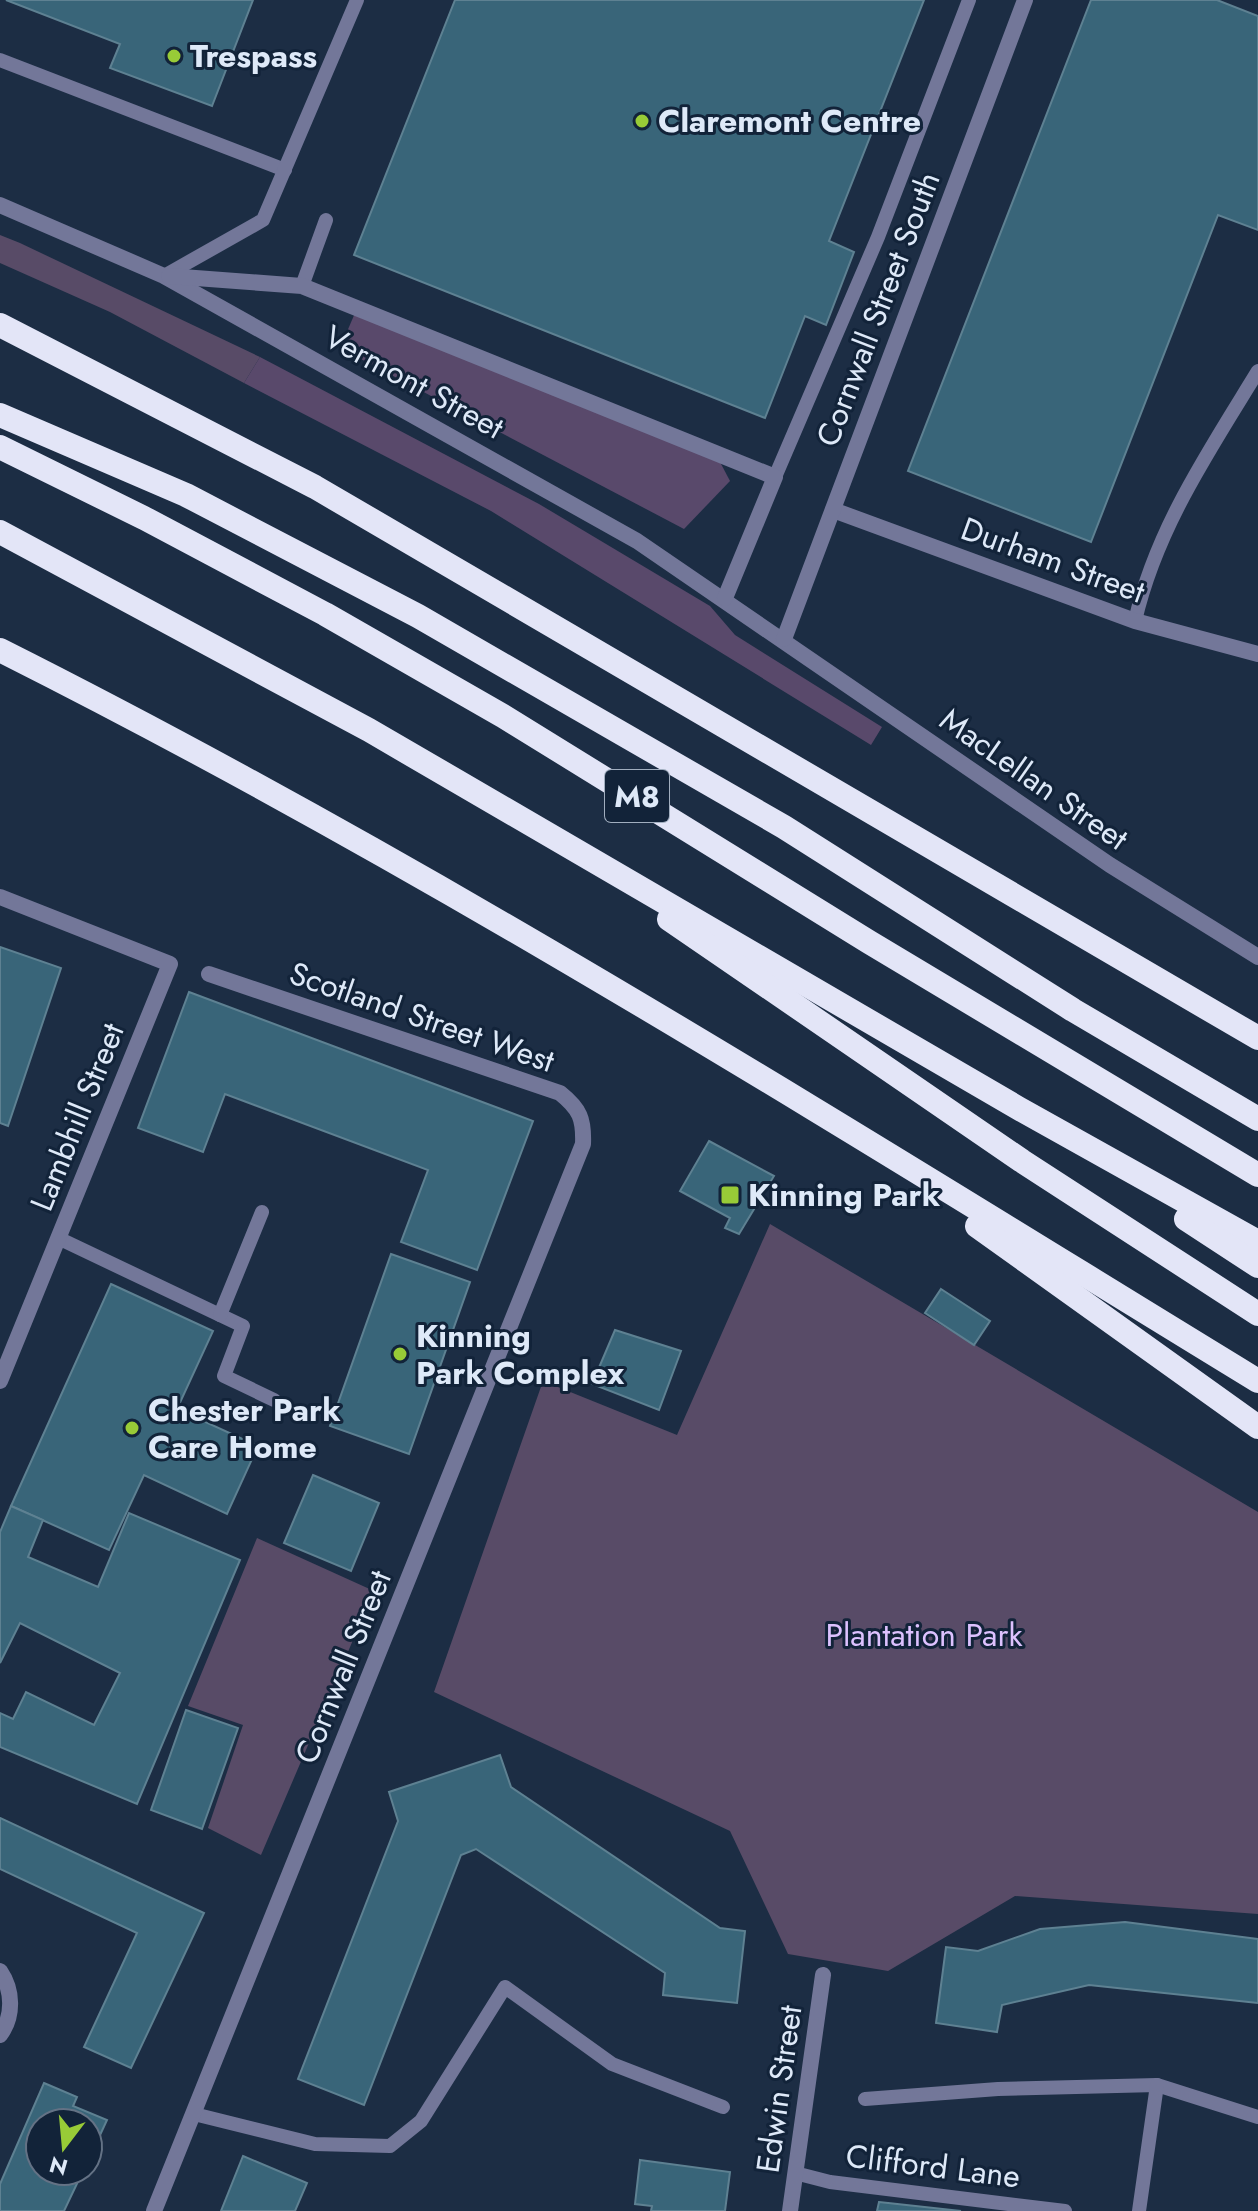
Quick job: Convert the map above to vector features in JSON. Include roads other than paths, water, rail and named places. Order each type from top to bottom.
[{"type":"highway","points":[[7,329],[315,487],[1258,1038]]},
{"type":"highway","points":[[0,415],[186,495],[418,616],[784,827],[1073,1010],[1258,1119]]},
{"type":"highway","name":"M8","points":[[0,447],[144,518],[325,614],[503,716],[869,942],[1258,1175]]},
{"type":"highway","name":"M8","points":[[0,532],[209,641],[515,814],[1018,1108],[1258,1242]]},
{"type":"highway","points":[[0,650],[299,807],[813,1109],[1258,1381]]},
{"type":"highway","name":"M8","points":[[515,814],[1022,1161],[1258,1314]]},
{"type":"highway","name":"M8","points":[[1018,1108],[1258,1266]]},
{"type":"highway","points":[[813,1109],[1258,1427]]},
{"type":"street","name":"Cornwall Street South","points":[[784,639],[1025,0]]},
{"type":"street","name":"Vermont Street","points":[[0,205],[164,276],[547,488],[725,598],[784,639]]},
{"type":"street","points":[[164,276],[302,286],[775,477],[725,598]]},
{"type":"street","name":"Durham Street","points":[[833,510],[1135,621],[1258,654]]},
{"type":"street","name":"MacLellan Street","points":[[784,639],[1122,873],[1258,957]]},
{"type":"street","name":"Lambhill Street","points":[[0,897],[170,964],[58,1238],[4,1357],[0,1381]]},
{"type":"street","name":"Scotland Street West","points":[[209,974],[560,1093],[578,1107],[584,1123],[583,1144]]},
{"type":"street","name":"Cornwall Street","points":[[154,2211],[583,1144]]},
{"type":"street","points":[[0,1971],[10,1992],[10,2011],[0,2035]]},
{"type":"street","name":"Edwin Street","points":[[790,2211],[823,1975]]},
{"type":"lane","points":[[164,276],[263,220],[357,0]]},
{"type":"lane","points":[[775,477],[878,237],[969,0]]},
{"type":"lane","points":[[0,60],[285,170]]},
{"type":"lane","points":[[302,286],[326,220]]},
{"type":"lane","points":[[1135,621],[1144,582],[1185,490],[1258,371]]},
{"type":"lane","points":[[220,1315],[262,1212]]},
{"type":"lane","points":[[58,1238],[243,1326],[224,1376],[274,1400]]},
{"type":"lane","points":[[194,2114],[315,2144],[390,2146],[421,2121],[505,1987],[612,2064],[723,2107]]},
{"type":"lane","points":[[865,2099],[998,2089],[1157,2085],[1258,2117]]},
{"type":"lane","points":[[1139,2211],[1157,2085]]},
{"type":"lane","name":"Clifford Lane","points":[[795,2173],[830,2182],[1065,2211]]},
{"type":"place","name":"Trespass","points":[[174,56]]},
{"type":"place","name":"Claremont Centre","points":[[642,121]]},
{"type":"place","name":"Kinning Park","points":[[730,1195]]},
{"type":"place","name":"Kinning Park Complex","points":[[400,1354]]},
{"type":"place","name":"Chester Park Care Home","points":[[132,1428]]},
{"type":"park label","name":"Plantation Park","points":[[924,1635]]}]
